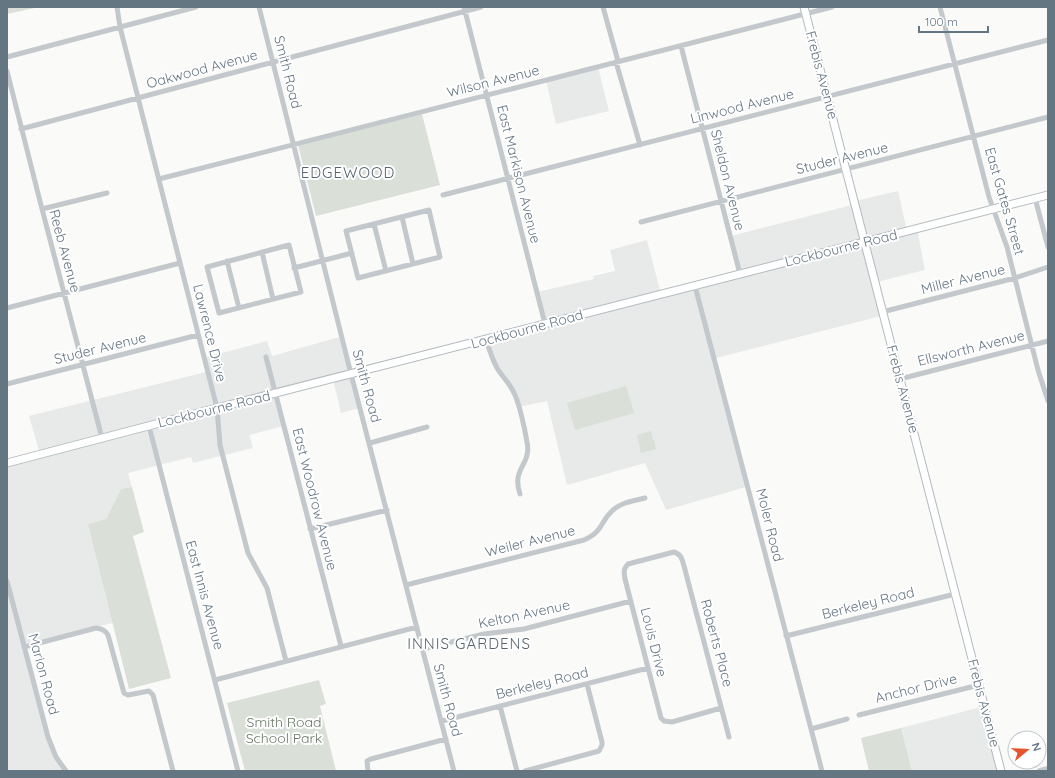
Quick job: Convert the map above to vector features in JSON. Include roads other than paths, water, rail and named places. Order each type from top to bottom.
[{"type":"main road","name":"Frebis Avenue","points":[[805,10],[1001,771]]},
{"type":"main road","name":"Lockbourne Road","points":[[7,463],[1048,195]]},
{"type":"street","name":"Lawrence Drive","points":[[117,7],[120,27],[160,179],[217,408],[220,445],[248,553],[267,588],[286,661]]},
{"type":"street","points":[[7,57],[120,27],[177,9],[196,7]]},
{"type":"street","name":"Smith Road","points":[[259,7],[324,260],[351,374],[370,442],[454,771]]},
{"type":"street","name":"Oakwood Avenue","points":[[21,129],[274,62],[464,9],[481,7]]},
{"type":"street","points":[[603,7],[640,145]]},
{"type":"street","name":"Wilson Avenue","points":[[160,179],[681,46],[805,10],[832,7]]},
{"type":"street","name":"East Gates Street","points":[[940,7],[993,209],[1003,234],[1048,401]]},
{"type":"street","name":"East Markison Avenue","points":[[464,9],[545,324]]},
{"type":"street","name":"Linwood Avenue","points":[[443,196],[1048,40]]},
{"type":"street","name":"Sheldon Avenue","points":[[681,46],[740,274]]},
{"type":"street","name":"Reeb Avenue","points":[[7,71],[102,438]]},
{"type":"street","name":"Studer Avenue","points":[[641,222],[1048,117]]},
{"type":"street","points":[[42,209],[107,193]]},
{"type":"street","points":[[1035,198],[1048,247]]},
{"type":"street","points":[[429,210],[440,257],[358,278],[346,231],[402,216],[429,210]]},
{"type":"street","points":[[402,216],[413,264]]},
{"type":"street","points":[[374,224],[386,271]]},
{"type":"street","points":[[289,245],[300,292],[219,313],[207,266],[262,252],[289,245]]},
{"type":"street","points":[[262,252],[273,299]]},
{"type":"street","points":[[294,268],[352,253]]},
{"type":"street","points":[[228,261],[239,308]]},
{"type":"street","points":[[7,308],[180,263]]},
{"type":"street","name":"Miller Avenue","points":[[882,312],[1015,278],[1048,267]]},
{"type":"street","name":"Moler Road","points":[[695,286],[732,422],[822,771]]},
{"type":"street","name":"Studer Avenue","points":[[7,384],[198,335]]},
{"type":"street","points":[[486,340],[497,368],[516,396],[528,442],[528,455],[517,479],[520,494]]},
{"type":"street","name":"Ellsworth Avenue","points":[[900,379],[1048,341]]},
{"type":"street","name":"East Woodrow Avenue","points":[[266,357],[341,646]]},
{"type":"street","name":"East Innis Avenue","points":[[149,426],[238,771]]},
{"type":"street","points":[[370,442],[427,427]]},
{"type":"street","name":"Weiler Avenue","points":[[406,585],[584,540],[597,533],[609,514],[619,505],[645,498]]},
{"type":"street","points":[[310,529],[387,510]]},
{"type":"street","name":"Roberts Place","points":[[625,567],[634,562],[669,553],[674,552],[680,555],[729,737]]},
{"type":"street","name":"Louis Drive","points":[[625,567],[624,572],[661,718],[664,721],[672,722],[721,708]]},
{"type":"street","name":"Marion Road","points":[[7,581],[48,737],[56,756],[66,771]]},
{"type":"street","name":"Berkeley Road","points":[[786,636],[955,594]]},
{"type":"street","name":"Kelton Avenue","points":[[423,650],[484,634],[524,629],[631,601]]},
{"type":"street","points":[[215,680],[417,627]]},
{"type":"street","points":[[24,647],[96,628],[106,631],[124,693],[128,695],[148,690],[153,695],[172,771]]},
{"type":"street","name":"Berkeley Road","points":[[442,721],[648,668]]},
{"type":"street","points":[[525,771],[597,752],[601,748],[602,742],[587,684]]},
{"type":"street","name":"Anchor Drive","points":[[859,715],[979,685]]},
{"type":"street","points":[[500,706],[517,771]]},
{"type":"street","points":[[811,729],[847,719]]},
{"type":"street","points":[[368,771],[367,761],[371,759],[446,739]]},
{"type":"street","points":[[1040,771],[1048,769]]},
{"type":"district","name":"EDGEWOOD","points":[[348,172]]},
{"type":"district","name":"INNIS GARDENS","points":[[469,643]]},
{"type":"park label","name":"Smith Road School Park","points":[[284,730]]}]
